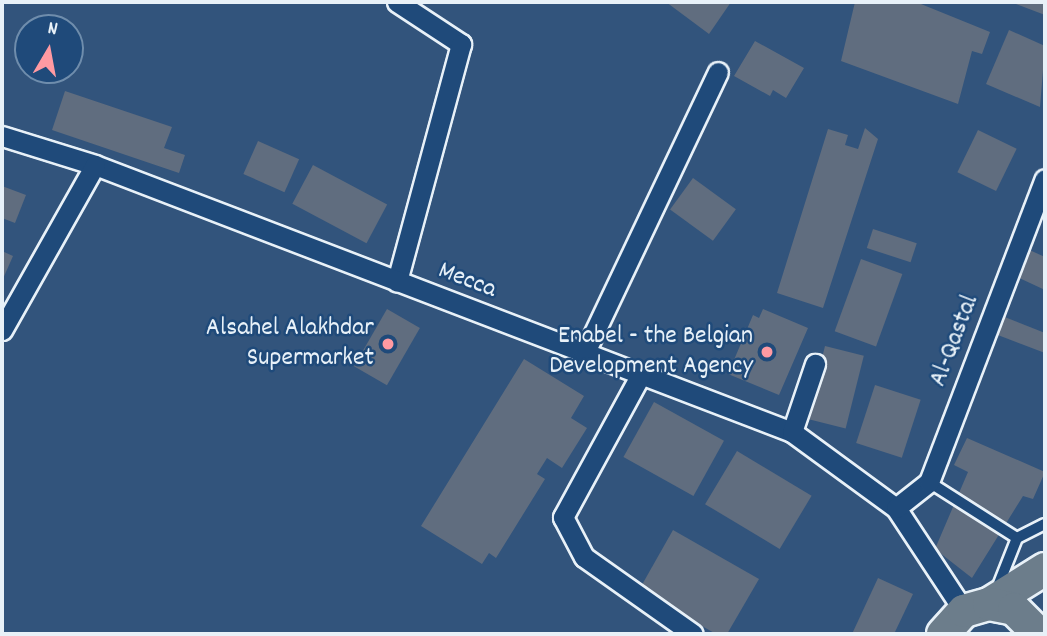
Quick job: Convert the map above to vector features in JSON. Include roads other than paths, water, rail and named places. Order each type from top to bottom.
[{"type":"main road","points":[[965,616],[1045,569]]},
{"type":"main road","points":[[965,616],[1014,609],[1040,622]]},
{"type":"street","points":[[397,2],[461,44],[397,282]]},
{"type":"street","points":[[584,354],[718,72]]},
{"type":"street","name":"Mecca","points":[[2,136],[95,165],[792,432],[896,508]]},
{"type":"street","points":[[2,330],[95,165]]},
{"type":"street","name":"Al-Qastal","points":[[929,482],[1045,179]]},
{"type":"street","points":[[792,432],[816,364]]},
{"type":"street","points":[[640,376],[563,517],[584,557],[693,634]]},
{"type":"street","points":[[929,482],[896,508],[965,616]]},
{"type":"lane","points":[[929,482],[1017,538]]},
{"type":"lane","points":[[965,616],[1017,538],[1045,524]]},
{"type":"place","name":"Alsahel Alakhdar Supermarket","points":[[388,344]]},
{"type":"place","name":"Enabel - the Belgian Development Agency","points":[[767,352]]}]
